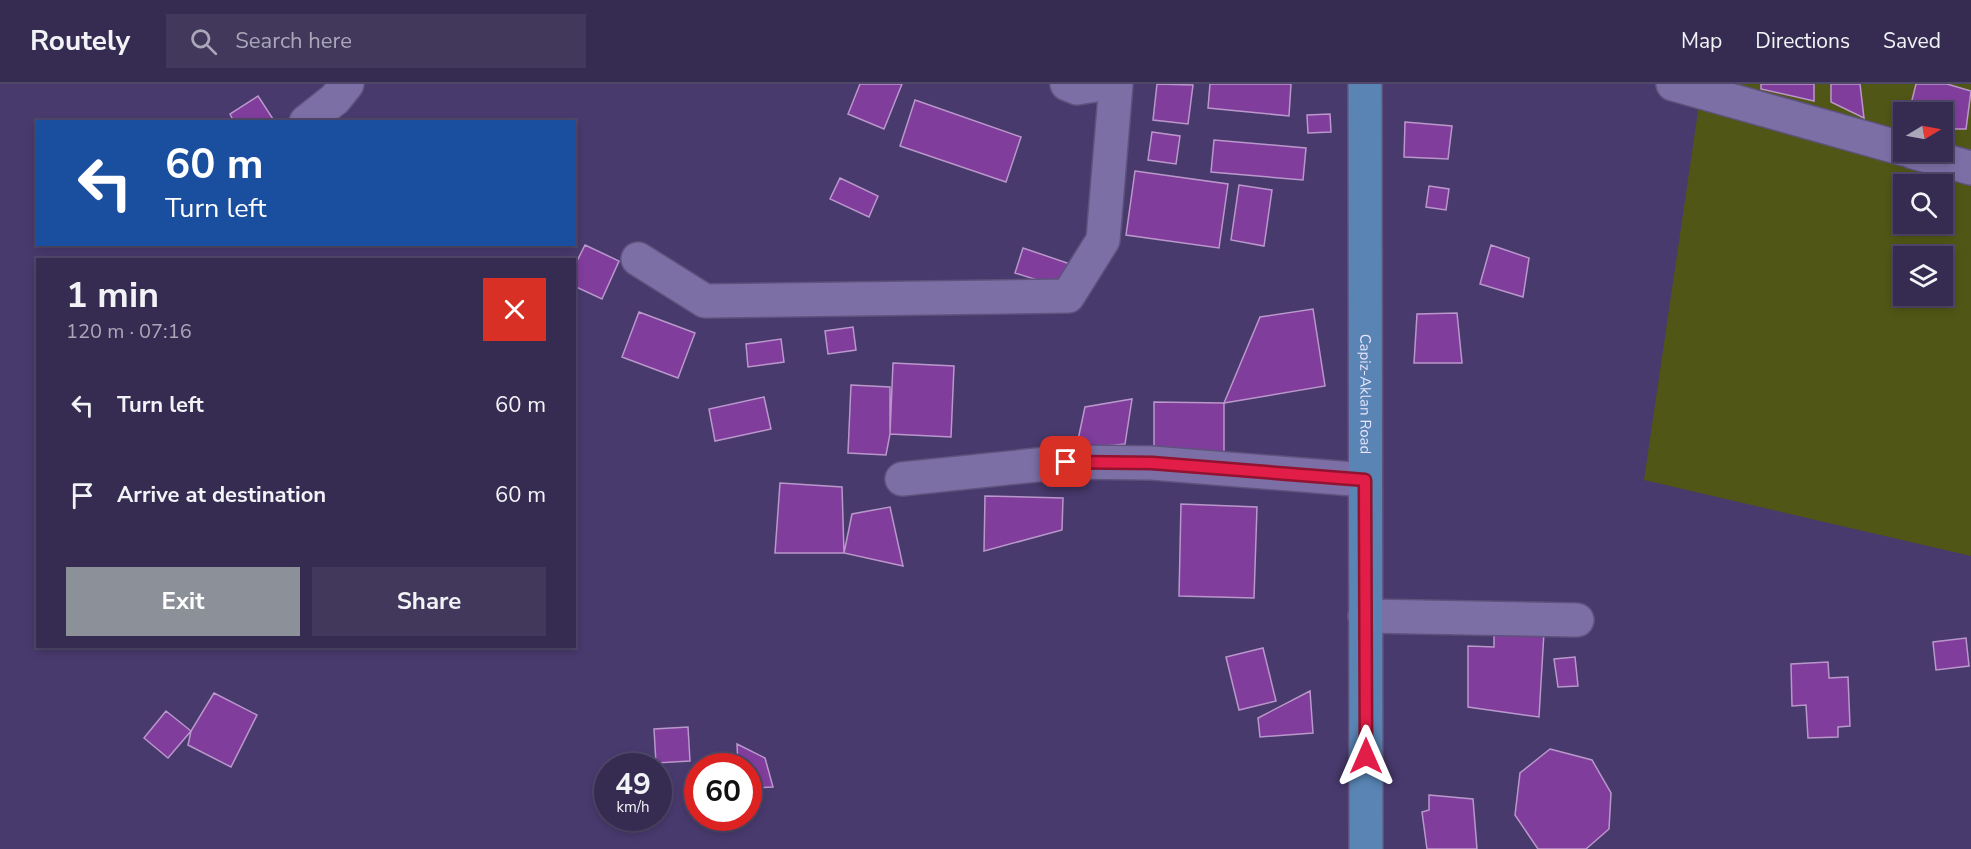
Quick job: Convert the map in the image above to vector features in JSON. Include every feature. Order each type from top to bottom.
[{"type":"main road","name":"Capiz-Aklan Road","points":[[1363,86],[1366,849]]},
{"type":"street","points":[[309,120],[335,99],[346,84]]},
{"type":"street","points":[[1067,84],[1077,88],[1102,84]]},
{"type":"street","points":[[638,259],[705,301],[1068,296],[1103,240],[1116,84]]},
{"type":"street","points":[[1673,84],[1893,146]]},
{"type":"street","points":[[1949,162],[1971,168]]},
{"type":"street","points":[[902,479],[1066,462],[1152,463],[1365,480]]},
{"type":"street","points":[[1365,616],[1577,620]]},
{"type":"green space","points":[[1702,84],[1971,84],[1971,556],[1644,480]]},
{"type":"building","points":[[860,84],[902,84],[884,129],[848,114]]},
{"type":"building","points":[[1157,84],[1193,85],[1188,124],[1153,120]]},
{"type":"building","points":[[1210,84],[1291,84],[1289,116],[1208,108]]},
{"type":"building","points":[[1761,84],[1814,84],[1814,101],[1761,89]]},
{"type":"building","points":[[1831,84],[1860,84],[1864,118],[1831,102]]},
{"type":"building","points":[[1916,84],[1947,84],[1971,91],[1966,129],[1953,129],[1953,102],[1912,102]]},
{"type":"building","points":[[258,96],[273,119],[233,120],[230,114]]},
{"type":"building","points":[[915,100],[1021,137],[1006,182],[900,146]]},
{"type":"building","points":[[1330,114],[1331,132],[1308,133],[1307,115]]},
{"type":"building","points":[[1405,122],[1452,126],[1448,159],[1404,157]]},
{"type":"building","points":[[1152,132],[1180,136],[1176,164],[1148,160]]},
{"type":"building","points":[[1214,140],[1306,148],[1303,180],[1211,172]]},
{"type":"building","points":[[1135,171],[1228,184],[1219,248],[1126,235]]},
{"type":"building","points":[[840,178],[878,196],[869,217],[830,199]]},
{"type":"building","points":[[1239,185],[1272,190],[1264,246],[1231,240]]},
{"type":"building","points":[[1429,186],[1449,189],[1446,210],[1426,207]]},
{"type":"building","points":[[585,245],[619,261],[602,299],[576,287],[576,263]]},
{"type":"building","points":[[1491,245],[1529,258],[1523,297],[1480,284]]},
{"type":"building","points":[[1023,248],[1073,265],[1066,289],[1015,273]]},
{"type":"building","points":[[1313,309],[1325,386],[1224,403],[1260,317]]},
{"type":"building","points":[[639,312],[695,333],[678,378],[622,357]]},
{"type":"building","points":[[1457,313],[1462,363],[1414,363],[1417,314]]},
{"type":"building","points":[[853,327],[856,350],[828,354],[825,331]]},
{"type":"building","points":[[781,339],[784,362],[748,367],[746,344]]},
{"type":"building","points":[[893,363],[954,366],[951,437],[890,434]]},
{"type":"building","points":[[851,385],[890,387],[890,434],[886,455],[848,453]]},
{"type":"building","points":[[764,397],[771,429],[715,441],[709,409]]},
{"type":"building","points":[[1132,399],[1125,444],[1076,449],[1085,407]]},
{"type":"building","points":[[1154,402],[1224,403],[1224,461],[1154,460]]},
{"type":"building","points":[[780,483],[842,487],[844,553],[775,553]]},
{"type":"building","points":[[985,496],[1063,498],[1062,530],[984,551]]},
{"type":"building","points":[[1181,504],[1257,507],[1254,598],[1179,596]]},
{"type":"building","points":[[890,507],[903,566],[844,553],[852,514]]},
{"type":"building","points":[[1494,629],[1544,632],[1539,717],[1468,707],[1468,646],[1494,647]]},
{"type":"building","points":[[1966,638],[1969,666],[1936,670],[1933,642]]},
{"type":"building","points":[[1263,648],[1276,701],[1239,710],[1226,657]]},
{"type":"building","points":[[1575,657],[1578,686],[1558,687],[1554,659]]},
{"type":"building","points":[[1828,662],[1829,678],[1848,677],[1850,726],[1838,727],[1838,737],[1808,738],[1806,705],[1792,706],[1791,664]]},
{"type":"building","points":[[1310,691],[1313,733],[1260,737],[1258,718]]},
{"type":"building","points":[[214,693],[257,715],[231,767],[188,745],[191,731]]},
{"type":"building","points":[[166,711],[191,731],[168,758],[144,738]]},
{"type":"building","points":[[688,727],[690,753],[684,753],[684,761],[672,762],[672,753],[655,753],[654,729]]},
{"type":"building","points":[[737,744],[755,753],[737,753]]},
{"type":"building","points":[[1550,749],[1592,760],[1611,793],[1609,829],[1586,849],[1538,849],[1515,815],[1520,773]]},
{"type":"building","points":[[762,756],[765,758],[773,787],[762,787]]},
{"type":"building","points":[[1429,795],[1473,799],[1477,849],[1427,849],[1422,812],[1429,810]]},
{"type":"route","points":[[1066,462],[1152,463],[1365,480],[1366,756]]}]
